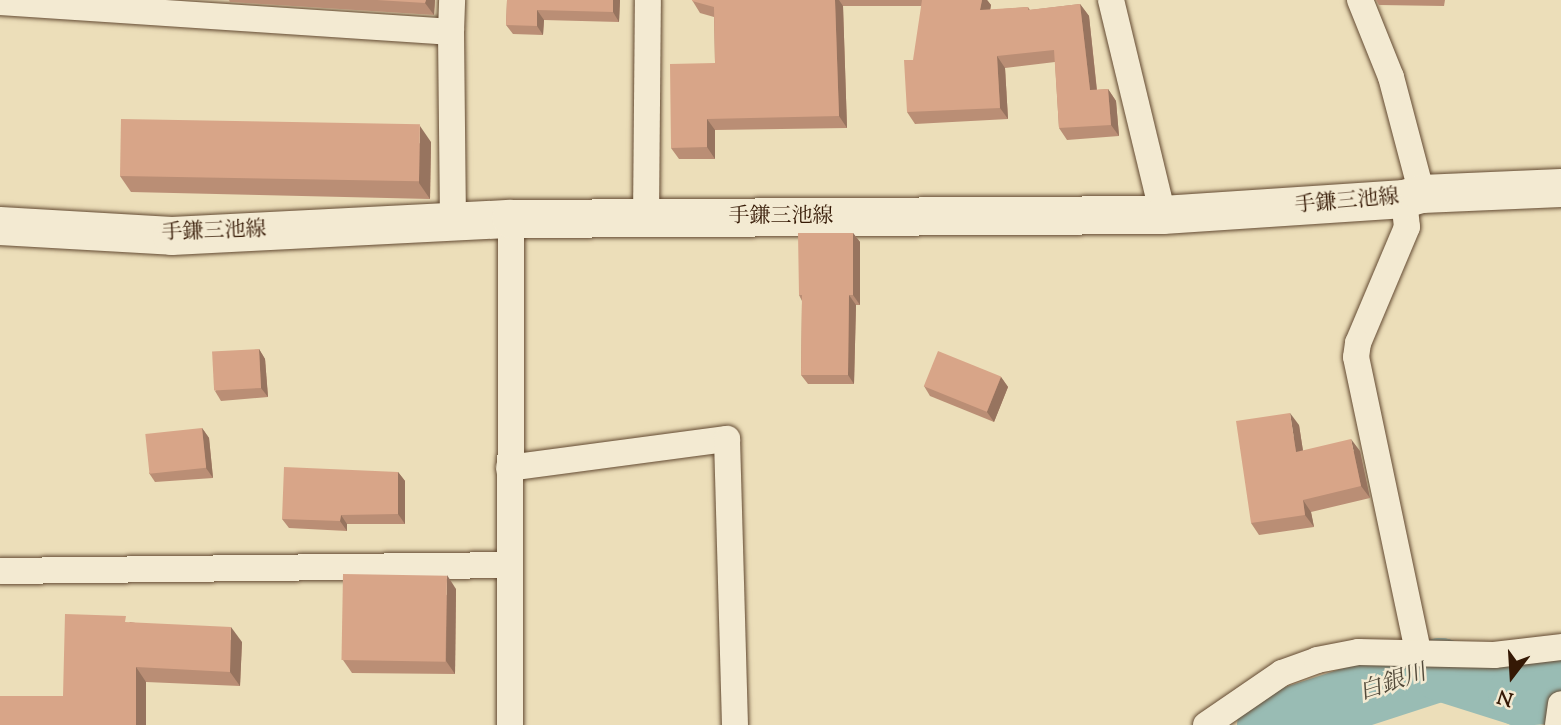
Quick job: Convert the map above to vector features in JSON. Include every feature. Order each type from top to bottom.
[{"type":"main road","name":"手鎌三池線","points":[[0,226],[172,236],[511,219],[1163,215],[1561,188]]},
{"type":"street","points":[[452,0],[453,223]]},
{"type":"street","points":[[646,218],[648,0]]},
{"type":"street","points":[[1111,0],[1163,215]]},
{"type":"street","points":[[1360,0],[1391,77],[1413,196],[1407,228],[1358,343],[1356,357],[1418,651]]},
{"type":"street","points":[[0,2],[451,32]]},
{"type":"street","points":[[510,725],[511,219]]},
{"type":"street","points":[[509,468],[727,439],[735,725]]},
{"type":"street","points":[[0,571],[510,565]]},
{"type":"street","points":[[1206,725],[1282,673],[1306,664],[1358,652],[1418,651],[1494,655],[1561,647]]},
{"type":"building","points":[[377,0],[426,0],[425,3]]},
{"type":"building","points":[[507,0],[613,0],[613,12],[537,10],[537,26],[506,25]]},
{"type":"building","points":[[692,0],[835,0],[839,116],[707,119],[707,147],[671,148],[670,64],[715,63],[714,7]]},
{"type":"building","points":[[922,0],[982,0],[980,10],[1028,7],[1028,10],[1080,4],[1090,90],[1108,89],[1111,125],[1059,128],[1054,50],[997,56],[1000,108],[907,112],[904,60],[913,60]]},
{"type":"building","points":[[121,119],[420,124],[419,181],[120,176]]},
{"type":"building","points":[[798,233],[853,233],[853,295],[849,295],[848,375],[801,375],[802,295],[799,295]]},
{"type":"building","points":[[259,349],[261,388],[214,390],[212,351]]},
{"type":"building","points":[[938,351],[1001,376],[987,412],[924,386]]},
{"type":"building","points":[[1290,413],[1296,452],[1351,439],[1361,486],[1303,500],[1305,515],[1251,523],[1236,421]]},
{"type":"building","points":[[202,428],[206,468],[149,474],[145,434]]},
{"type":"building","points":[[284,467],[398,472],[398,514],[341,515],[340,521],[282,519]]},
{"type":"building","points":[[343,574],[447,576],[445,662],[341,660]]},
{"type":"building","points":[[65,614],[126,616],[125,622],[231,627],[230,672],[136,667],[136,725],[0,725],[0,696],[63,696]]},
{"type":"waterway","name":"白銀川","points":[[1268,725],[1440,669],[1519,694],[1561,691]]}]
